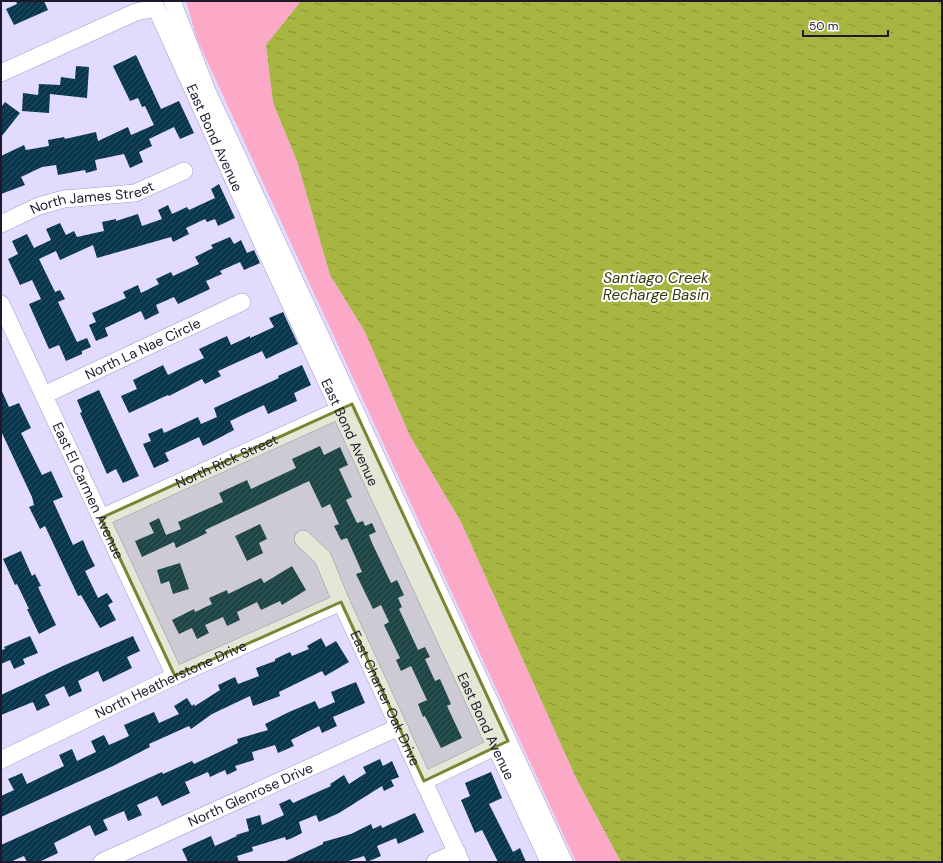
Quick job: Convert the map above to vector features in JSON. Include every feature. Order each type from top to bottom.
[{"type":"street","name":"East Bond Avenue","points":[[172,1],[207,91],[346,407]]},
{"type":"street","name":"East Bond Avenue","points":[[154,4],[346,407],[502,744],[564,862]]},
{"type":"street","points":[[1,73],[154,4]]},
{"type":"street","name":"North James Street","points":[[1,224],[39,206],[64,198],[135,193],[184,171]]},
{"type":"street","name":"North La Nae Circle","points":[[44,395],[242,302]]},
{"type":"street","name":"East El Carmen Avenue","points":[[1,304],[175,676]]},
{"type":"street","name":"North Rick Street","points":[[101,518],[346,407]]},
{"type":"street","name":"East Charter Oak Drive","points":[[303,539],[323,558],[341,602],[459,857]]},
{"type":"street","name":"North Heatherstone Drive","points":[[1,760],[175,676],[341,602]]},
{"type":"street","name":"North Glenrose Drive","points":[[102,862],[399,727]]},
{"type":"street","name":"East Bond Avenue","points":[[502,744],[549,862]]},
{"type":"street","points":[[424,781],[502,744]]},
{"type":"street","points":[[436,862],[459,857]]},
{"type":"highlighted area","points":[[352,404],[508,741],[424,781],[341,602],[175,676],[101,518]]},
{"type":"shaded area","points":[[186,1],[301,1],[266,45],[273,103],[297,161],[330,275],[364,330],[410,436],[461,522],[577,780],[621,862],[576,862],[197,39]]},
{"type":"water","name":"Santiago Creek Recharge Basin","points":[[301,1],[942,1],[942,862],[621,862],[577,780],[461,522],[410,436],[364,330],[330,275],[297,161],[273,103],[266,45]]},
{"type":"building","points":[[16,1],[44,1],[48,10],[14,25],[6,9],[17,4]]},
{"type":"building","points":[[136,55],[161,109],[179,101],[194,133],[180,139],[174,127],[149,139],[152,146],[139,152],[143,162],[130,168],[124,154],[95,160],[97,170],[86,173],[85,170],[58,175],[56,165],[42,167],[21,177],[25,185],[1,194],[1,156],[24,145],[26,150],[49,146],[48,140],[64,137],[65,139],[96,132],[98,141],[128,127],[131,135],[154,125],[145,106],[142,107],[138,98],[130,101],[113,66]]},
{"type":"building","points":[[76,66],[89,67],[87,98],[50,94],[49,113],[22,111],[23,93],[38,95],[39,84],[60,85],[61,77],[75,79]]},
{"type":"building","points":[[5,102],[20,113],[1,137],[1,107]]},
{"type":"building","points":[[219,184],[235,218],[218,226],[215,219],[207,222],[205,219],[186,228],[189,234],[173,242],[171,237],[97,258],[93,245],[60,260],[56,251],[39,259],[55,292],[60,290],[65,299],[58,302],[77,342],[87,338],[91,347],[82,351],[82,354],[66,361],[59,345],[49,349],[29,304],[41,299],[32,280],[20,285],[8,259],[18,254],[12,241],[27,234],[34,248],[51,240],[46,229],[60,223],[66,235],[74,231],[77,237],[104,231],[102,222],[116,219],[116,221],[138,214],[142,226],[162,219],[158,210],[168,205],[172,214],[187,207],[189,210],[215,198],[211,189]]},
{"type":"building","points":[[230,237],[234,244],[241,240],[247,253],[254,250],[260,263],[244,270],[240,262],[220,271],[222,274],[206,281],[210,289],[178,304],[174,297],[156,305],[159,313],[145,320],[141,311],[105,328],[108,336],[96,341],[89,325],[96,322],[92,313],[126,298],[123,292],[138,285],[141,293],[159,284],[156,279],[171,272],[173,276],[199,264],[195,257],[213,248],[211,245]]},
{"type":"building","points":[[283,312],[298,344],[266,359],[262,351],[218,371],[221,376],[205,384],[202,379],[169,396],[168,395],[129,413],[121,396],[137,389],[133,380],[163,365],[168,375],[204,358],[199,349],[227,336],[231,345],[250,336],[250,338],[274,327],[269,318]]},
{"type":"building","points":[[302,365],[311,385],[294,393],[297,401],[268,414],[264,405],[230,421],[234,430],[203,446],[199,437],[165,453],[169,461],[154,468],[143,444],[151,441],[148,434],[162,428],[164,433],[198,417],[201,424],[217,417],[214,408],[279,378],[278,376]]},
{"type":"building","points":[[1,389],[9,407],[19,403],[31,428],[21,433],[42,475],[51,471],[63,497],[53,501],[73,545],[83,540],[95,566],[85,571],[98,598],[107,593],[113,602],[108,605],[116,620],[100,628],[81,595],[78,596],[45,526],[40,529],[29,507],[34,505],[32,497],[1,431]]},
{"type":"building","points":[[99,390],[139,476],[123,483],[116,469],[107,474],[80,413],[82,412],[77,400]]},
{"type":"building","points":[[320,446],[324,455],[340,447],[348,465],[339,469],[352,497],[346,500],[357,523],[363,521],[365,526],[372,523],[376,532],[369,535],[372,543],[391,583],[397,580],[404,595],[398,598],[402,607],[399,609],[418,650],[425,647],[430,657],[425,659],[435,681],[440,679],[451,704],[447,706],[462,738],[441,748],[425,716],[423,717],[418,704],[427,700],[411,666],[401,671],[396,660],[400,658],[384,625],[389,622],[381,605],[373,609],[356,574],[362,572],[347,538],[341,540],[334,526],[339,524],[330,504],[322,508],[309,481],[205,530],[207,533],[176,548],[174,542],[142,557],[135,541],[154,533],[149,523],[159,518],[166,535],[181,529],[178,522],[223,502],[219,493],[247,480],[251,489],[296,468],[292,459]]},
{"type":"building","points":[[260,524],[267,539],[259,543],[263,553],[247,561],[235,536]]},
{"type":"building","points":[[21,551],[32,576],[35,574],[41,586],[38,587],[56,625],[39,634],[17,584],[15,585],[3,559]]},
{"type":"building","points":[[180,563],[189,589],[173,594],[169,581],[161,584],[157,570]]},
{"type":"building","points":[[292,566],[306,590],[282,605],[280,601],[261,610],[257,602],[237,612],[240,620],[227,626],[223,617],[205,625],[209,633],[197,639],[192,628],[179,634],[172,620],[194,609],[195,612],[212,604],[209,598],[227,590],[228,594],[261,578],[264,583]]},
{"type":"building","points":[[30,636],[38,653],[23,659],[25,664],[14,669],[10,660],[1,664],[1,650],[5,649],[4,647]]},
{"type":"building","points":[[133,636],[140,651],[127,657],[132,668],[103,682],[98,671],[78,681],[82,691],[69,697],[64,686],[45,695],[50,705],[37,711],[33,702],[1,715],[1,695],[65,665]]},
{"type":"building","points":[[321,638],[326,647],[336,641],[349,662],[325,676],[322,671],[279,692],[280,696],[253,706],[250,696],[212,714],[191,729],[189,726],[149,744],[150,747],[113,766],[1,817],[1,796],[14,790],[8,779],[22,773],[27,784],[64,766],[59,755],[72,749],[77,761],[96,752],[91,741],[104,735],[109,745],[129,736],[124,725],[154,712],[159,723],[179,714],[174,706],[187,698],[192,706],[194,704],[195,706],[220,690],[218,685],[235,677],[238,684],[259,676],[256,668],[275,661],[275,659],[290,652],[292,656],[309,649],[307,646]]},
{"type":"building","points":[[356,682],[365,703],[333,717],[337,726],[322,733],[319,726],[291,740],[294,746],[278,753],[275,745],[252,752],[254,760],[235,766],[237,770],[227,775],[225,770],[210,777],[208,772],[185,782],[190,793],[162,806],[157,796],[137,805],[142,815],[128,821],[124,811],[103,820],[108,830],[95,836],[90,825],[54,843],[58,853],[39,862],[27,862],[24,856],[10,862],[1,862],[1,845],[162,772],[163,774],[192,761],[194,764],[238,743],[237,739],[268,730],[265,724],[289,712],[315,701],[319,709],[335,702],[331,692]]},
{"type":"building","points":[[380,759],[383,766],[392,761],[399,777],[391,780],[394,786],[384,791],[382,786],[339,813],[319,822],[316,815],[299,822],[302,833],[290,839],[286,840],[285,837],[252,847],[253,851],[237,856],[239,862],[188,862],[182,849],[211,836],[215,846],[237,836],[236,835],[249,831],[246,819],[260,815],[262,825],[284,815],[279,804],[290,799],[293,803],[331,786],[330,784],[344,775],[349,784],[366,773],[363,767]]},
{"type":"building","points":[[491,772],[502,798],[489,804],[513,852],[520,848],[526,862],[498,862],[482,830],[475,833],[461,800],[470,796],[465,783]]},
{"type":"building","points":[[415,813],[424,832],[398,844],[396,838],[377,846],[381,856],[367,862],[364,856],[345,862],[284,862],[323,844],[323,842],[351,834],[371,824],[373,829],[381,825],[382,828]]}]
